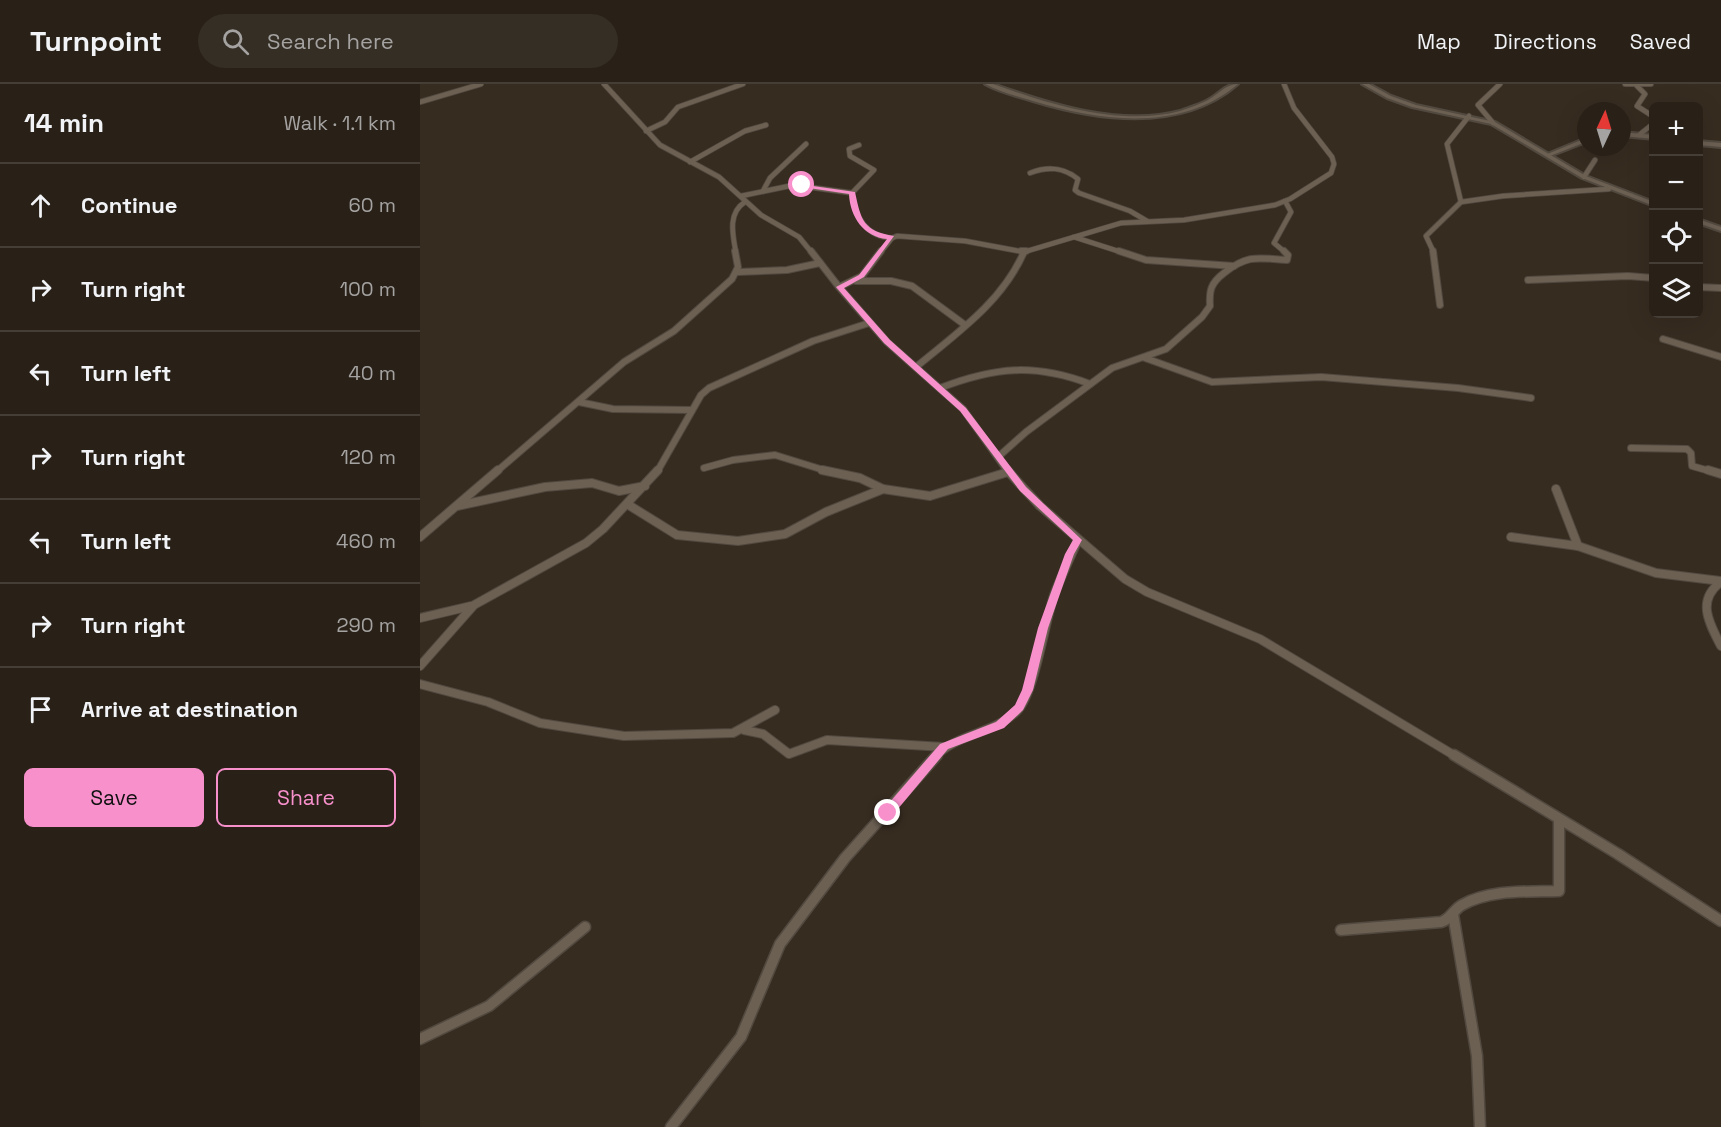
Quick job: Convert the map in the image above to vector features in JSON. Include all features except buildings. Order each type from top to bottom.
[{"type":"main road","points":[[988,84],[1040,102],[1102,115],[1128,117],[1156,116],[1198,107],[1220,97],[1236,84]]},
{"type":"main road","points":[[1365,84],[1389,97],[1414,106],[1494,123],[1584,177],[1649,203]]},
{"type":"main road","points":[[1631,135],[1649,136]]},
{"type":"main road","points":[[1703,143],[1721,145]]},
{"type":"main road","points":[[1548,155],[1577,144]]},
{"type":"main road","points":[[1703,223],[1721,229]]},
{"type":"street","points":[[420,102],[481,84]]},
{"type":"street","points":[[604,84],[660,146],[719,177],[761,215],[799,237],[868,323],[972,419],[1008,472],[1040,506],[1125,579],[1147,592],[1260,639],[1721,921]]},
{"type":"street","points":[[646,131],[665,122],[678,107],[744,84]]},
{"type":"street","points":[[852,193],[864,228],[876,236],[965,241],[1024,252],[1121,223],[1175,221],[1224,215],[1285,201],[1331,173],[1334,164],[1332,157],[1294,108],[1284,84]]},
{"type":"street","points":[[1494,123],[1478,105],[1500,84]]},
{"type":"street","points":[[1625,84],[1637,86],[1651,84]]},
{"type":"street","points":[[1637,86],[1645,94],[1637,106],[1649,114]]},
{"type":"street","points":[[1461,202],[1461,186],[1449,158],[1447,144],[1468,116]]},
{"type":"street","points":[[690,162],[712,153],[740,132],[766,125]]},
{"type":"street","points":[[1639,135],[1649,126]]},
{"type":"street","points":[[764,190],[770,178],[806,144]]},
{"type":"street","points":[[852,193],[874,170],[850,156],[849,150],[859,145]]},
{"type":"street","points":[[1584,177],[1595,160]]},
{"type":"street","points":[[1030,173],[1043,168],[1063,170],[1078,179],[1075,190],[1078,194],[1108,201],[1147,221]]},
{"type":"street","points":[[741,196],[764,190],[802,185],[852,193]]},
{"type":"street","points":[[1440,305],[1434,253],[1426,236],[1461,202],[1503,196],[1533,196],[1610,189]]},
{"type":"street","points":[[998,457],[1090,384],[1123,362],[1144,358],[1166,349],[1202,316],[1210,306],[1208,296],[1213,282],[1239,261],[1252,258],[1287,260],[1288,255],[1274,243],[1292,212],[1285,201]]},
{"type":"street","points":[[738,272],[731,224],[740,205],[746,202]]},
{"type":"street","points":[[1074,237],[1146,260],[1233,266]]},
{"type":"street","points":[[840,287],[865,273],[892,238]]},
{"type":"street","points":[[916,367],[990,306],[1017,268],[1024,252]]},
{"type":"street","points":[[420,537],[624,363],[674,331],[738,272],[787,270],[820,263]]},
{"type":"street","points":[[1528,280],[1628,276],[1649,278]]},
{"type":"street","points":[[854,281],[885,280],[910,285],[927,295],[945,312],[965,325]]},
{"type":"street","points":[[1703,286],[1721,288]]},
{"type":"street","points":[[420,618],[474,605],[586,543],[645,486],[670,452],[701,395],[719,382],[813,341],[868,323]]},
{"type":"street","points":[[1663,339],[1721,357]]},
{"type":"street","points":[[1144,358],[1212,382],[1321,377],[1458,388],[1531,398]]},
{"type":"street","points":[[940,388],[977,373],[1037,368],[1066,373],[1090,384]]},
{"type":"street","points":[[579,402],[613,409],[692,410]]},
{"type":"street","points":[[1631,448],[1687,449],[1691,453],[1692,465],[1721,474]]},
{"type":"street","points":[[704,468],[733,460],[775,455],[810,468],[860,478],[883,489],[930,496],[1008,472]]},
{"type":"street","points":[[456,507],[545,487],[592,483],[619,491],[645,486]]},
{"type":"street","points":[[627,504],[676,535],[738,541],[785,534],[826,512],[883,489]]},
{"type":"street","points":[[1556,489],[1578,546]]},
{"type":"street","points":[[1511,537],[1578,546],[1656,573],[1721,581]]},
{"type":"street","points":[[420,684],[488,702],[540,723],[598,733],[624,736],[691,732],[720,735],[750,730],[767,735],[779,749],[789,754],[827,740],[944,747],[1000,725],[1020,708],[1028,690],[1050,607],[1069,554],[1078,540]]},
{"type":"street","points":[[1721,581],[1707,596],[1705,609],[1721,646]]},
{"type":"street","points":[[420,666],[474,605]]},
{"type":"street","points":[[740,731],[776,710]]},
{"type":"street","points":[[671,1127],[741,1037],[780,944],[845,858],[944,747]]},
{"type":"street","points":[[1341,930],[1442,922],[1461,905],[1495,894],[1559,891],[1561,882],[1559,820]]},
{"type":"street","points":[[1453,914],[1477,1056],[1480,1127]]},
{"type":"street","points":[[420,1039],[489,1006],[585,927]]},
{"type":"route","points":[[802,185],[852,193],[864,228],[870,234],[892,238],[862,276],[840,287],[887,342],[963,409],[1008,472],[1040,506],[1078,540],[1069,554],[1043,628],[1028,690],[1020,708],[1000,725],[944,747],[888,813]]}]
